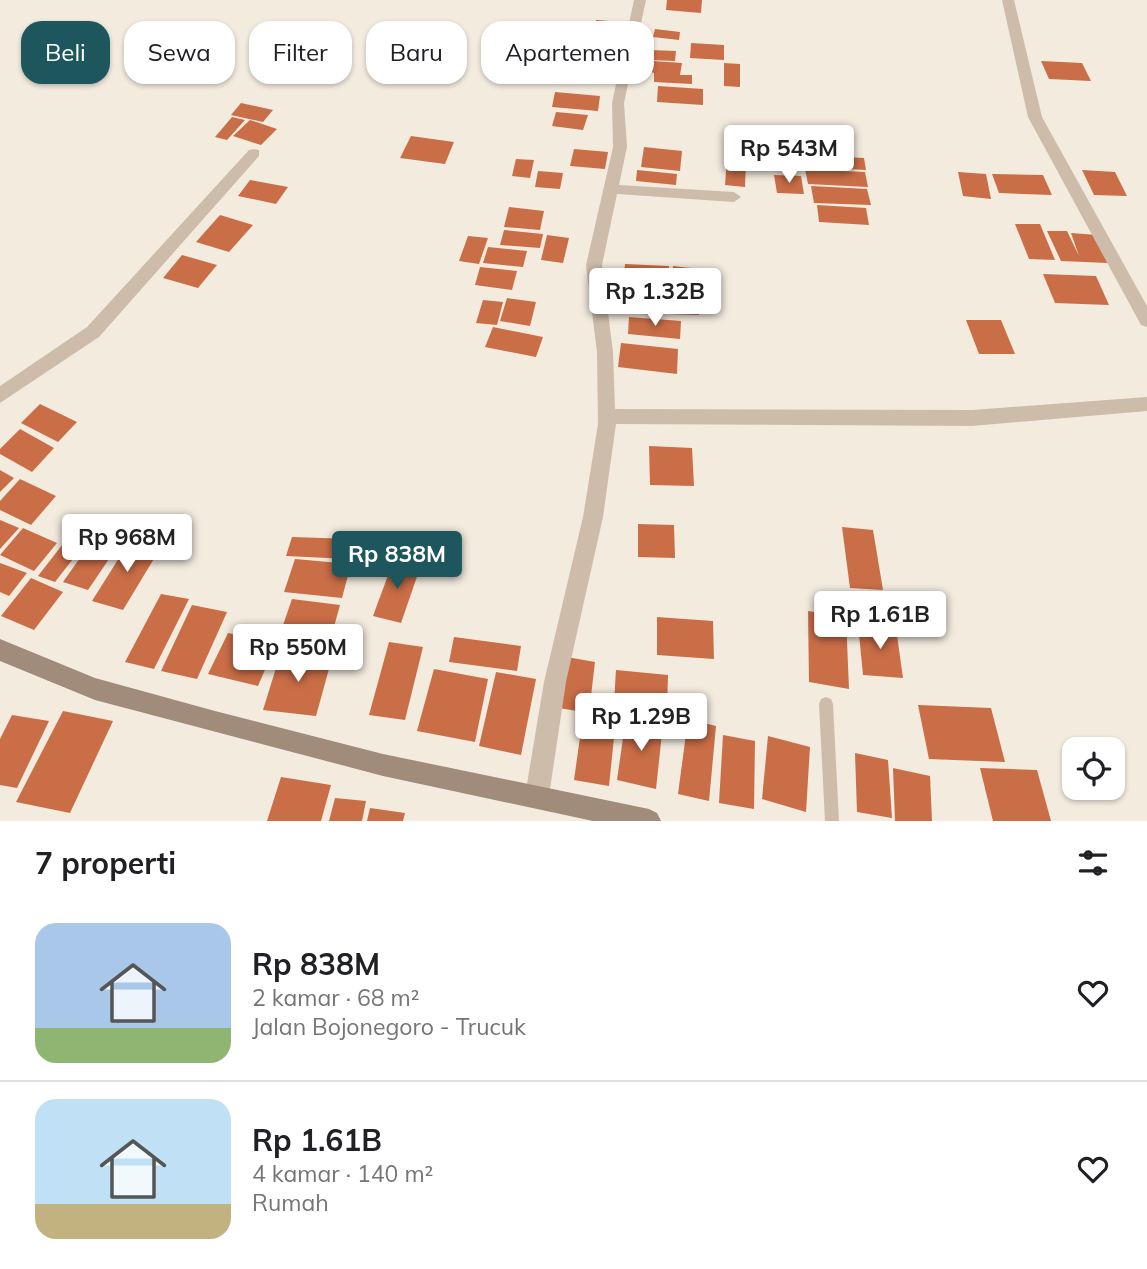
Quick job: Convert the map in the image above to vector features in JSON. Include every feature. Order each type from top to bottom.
[{"type":"street","points":[[537,796],[555,682],[593,517],[607,416],[605,352],[594,265],[620,147],[618,103],[640,0]]},
{"type":"street","points":[[1008,0],[1035,117],[1147,321]]},
{"type":"street","points":[[0,396],[30,372],[80,343],[93,332],[254,153]]},
{"type":"street","points":[[611,189],[734,197]]},
{"type":"street","points":[[607,416],[972,418],[1147,404]]},
{"type":"street","points":[[0,650],[96,688],[215,722],[383,765],[649,821]]},
{"type":"lane","points":[[826,704],[832,821]]},
{"type":"building","points":[[667,0],[702,0],[701,13],[666,10]]},
{"type":"building","points":[[655,29],[680,32],[679,40],[654,37]]},
{"type":"building","points":[[691,43],[724,45],[724,60],[690,58]]},
{"type":"building","points":[[654,50],[676,51],[675,61],[654,60]]},
{"type":"building","points":[[654,61],[682,63],[680,75],[692,75],[692,84],[654,82]]},
{"type":"building","points":[[1041,61],[1082,63],[1091,81],[1049,79]]},
{"type":"building","points":[[724,63],[740,64],[740,87],[724,86]]},
{"type":"building","points":[[658,86],[703,89],[703,105],[657,102]]},
{"type":"building","points":[[555,92],[600,96],[598,111],[552,107]]},
{"type":"building","points":[[241,103],[273,110],[263,122],[231,115]]},
{"type":"building","points":[[556,112],[588,115],[583,130],[552,126]]},
{"type":"building","points":[[232,117],[245,120],[227,140],[215,137]]},
{"type":"building","points":[[250,120],[277,129],[261,145],[233,136]]},
{"type":"building","points":[[411,136],[454,142],[445,164],[400,158]]},
{"type":"building","points":[[644,147],[682,151],[680,171],[641,167]]},
{"type":"building","points":[[574,149],[608,152],[605,169],[570,166]]},
{"type":"building","points":[[808,155],[864,158],[866,170],[809,167]]},
{"type":"building","points":[[516,159],[534,160],[530,178],[512,176]]},
{"type":"building","points":[[727,159],[746,161],[745,187],[725,185]]},
{"type":"building","points":[[805,169],[865,172],[868,187],[808,184]]},
{"type":"building","points":[[637,170],[677,174],[676,185],[636,181]]},
{"type":"building","points":[[1082,170],[1115,172],[1127,196],[1094,195]]},
{"type":"building","points":[[538,171],[563,173],[560,189],[535,187]]},
{"type":"building","points":[[958,172],[986,174],[991,199],[963,196]]},
{"type":"building","points":[[992,174],[1043,175],[1052,195],[999,193]]},
{"type":"building","points":[[774,175],[801,176],[804,194],[777,193]]},
{"type":"building","points":[[250,180],[288,187],[276,204],[238,196]]},
{"type":"building","points":[[811,186],[867,189],[871,205],[814,203]]},
{"type":"building","points":[[817,205],[866,208],[869,225],[819,222]]},
{"type":"building","points":[[509,207],[544,211],[540,230],[504,227]]},
{"type":"building","points":[[220,215],[253,225],[229,252],[196,242]]},
{"type":"building","points":[[1015,224],[1040,224],[1055,260],[1029,259]]},
{"type":"building","points":[[504,230],[543,234],[540,248],[500,245]]},
{"type":"building","points":[[1047,231],[1067,231],[1079,256],[1071,233],[1097,235],[1108,263],[1061,261]]},
{"type":"building","points":[[547,235],[569,238],[563,263],[541,260]]},
{"type":"building","points":[[468,236],[488,238],[479,264],[459,261]]},
{"type":"building","points":[[488,247],[527,251],[523,267],[483,263]]},
{"type":"building","points":[[182,255],[217,265],[198,288],[163,278]]},
{"type":"building","points":[[625,264],[669,266],[668,294],[623,291]]},
{"type":"building","points":[[673,266],[718,271],[717,298],[697,296],[699,315],[634,313],[634,294],[692,296],[670,293]]},
{"type":"building","points":[[480,267],[517,271],[512,290],[475,285]]},
{"type":"building","points":[[1043,274],[1096,276],[1109,305],[1055,303]]},
{"type":"building","points":[[507,298],[536,302],[530,326],[500,321]]},
{"type":"building","points":[[483,300],[503,302],[497,325],[476,323]]},
{"type":"building","points":[[629,317],[681,321],[680,339],[628,334]]},
{"type":"building","points":[[966,320],[1001,320],[1015,354],[979,354]]},
{"type":"building","points":[[493,327],[543,337],[536,357],[485,347]]},
{"type":"building","points":[[621,343],[678,349],[677,374],[618,367]]},
{"type":"building","points":[[40,404],[77,422],[58,442],[21,423]]},
{"type":"building","points":[[20,429],[54,448],[32,472],[0,454],[0,449]]},
{"type":"building","points":[[649,446],[692,448],[694,486],[650,485]]},
{"type":"building","points":[[0,470],[14,478],[0,492]]},
{"type":"building","points":[[20,479],[56,496],[31,525],[0,510],[0,501]]},
{"type":"building","points":[[108,518],[132,525],[88,590],[63,582]]},
{"type":"building","points":[[0,520],[19,528],[0,549]]},
{"type":"building","points":[[638,524],[674,525],[675,558],[638,557]]},
{"type":"building","points":[[842,527],[873,530],[883,590],[850,588]]},
{"type":"building","points":[[23,528],[57,543],[34,571],[0,555]]},
{"type":"building","points":[[292,537],[353,539],[348,559],[286,556]]},
{"type":"building","points":[[131,539],[161,547],[123,610],[92,601]]},
{"type":"building","points":[[66,540],[83,546],[55,582],[38,576]]},
{"type":"building","points":[[295,559],[351,564],[342,598],[284,592]]},
{"type":"building","points":[[394,559],[421,565],[401,623],[373,616]]},
{"type":"building","points":[[0,563],[27,573],[9,596],[0,592]]},
{"type":"building","points":[[31,578],[63,592],[34,630],[1,616]]},
{"type":"building","points":[[161,594],[189,599],[154,669],[125,662]]},
{"type":"building","points":[[292,599],[340,605],[332,634],[282,628]]},
{"type":"building","points":[[192,605],[227,612],[197,679],[161,671]]},
{"type":"building","points":[[808,611],[846,617],[849,689],[809,682]]},
{"type":"building","points":[[657,617],[713,621],[714,659],[657,655]]},
{"type":"building","points":[[858,624],[896,628],[903,678],[863,675]]},
{"type":"building","points":[[228,633],[276,644],[258,686],[208,674]]},
{"type":"building","points":[[454,637],[521,646],[517,671],[449,662]]},
{"type":"building","points":[[389,642],[423,647],[405,720],[369,715]]},
{"type":"building","points":[[281,652],[332,658],[316,716],[263,710]]},
{"type":"building","points":[[567,657],[595,662],[589,713],[559,708]]},
{"type":"building","points":[[434,669],[488,679],[475,742],[417,731]]},
{"type":"building","points":[[616,670],[668,675],[667,709],[614,703]]},
{"type":"building","points":[[496,672],[536,679],[521,755],[479,746]]},
{"type":"building","points":[[918,705],[991,708],[1005,762],[929,759]]},
{"type":"building","points":[[63,711],[113,721],[70,813],[16,802]]},
{"type":"building","points":[[12,715],[49,721],[17,788],[0,785],[0,739]]},
{"type":"building","points":[[626,717],[663,724],[656,789],[617,780]]},
{"type":"building","points":[[688,719],[716,726],[709,801],[678,794]]},
{"type":"building","points":[[582,723],[615,728],[609,786],[574,780]]},
{"type":"building","points":[[723,735],[755,741],[754,809],[719,803]]},
{"type":"building","points":[[768,736],[810,747],[806,812],[762,799]]},
{"type":"building","points":[[855,753],[888,760],[892,818],[857,812]]},
{"type":"building","points":[[893,768],[930,776],[932,821],[895,821]]},
{"type":"building","points":[[980,768],[1037,770],[1051,821],[993,821]]},
{"type":"building","points":[[281,777],[331,785],[321,821],[267,821]]},
{"type":"building","points":[[335,798],[366,801],[362,821],[329,821]]},
{"type":"building","points":[[370,808],[405,813],[403,821],[367,821]]}]
